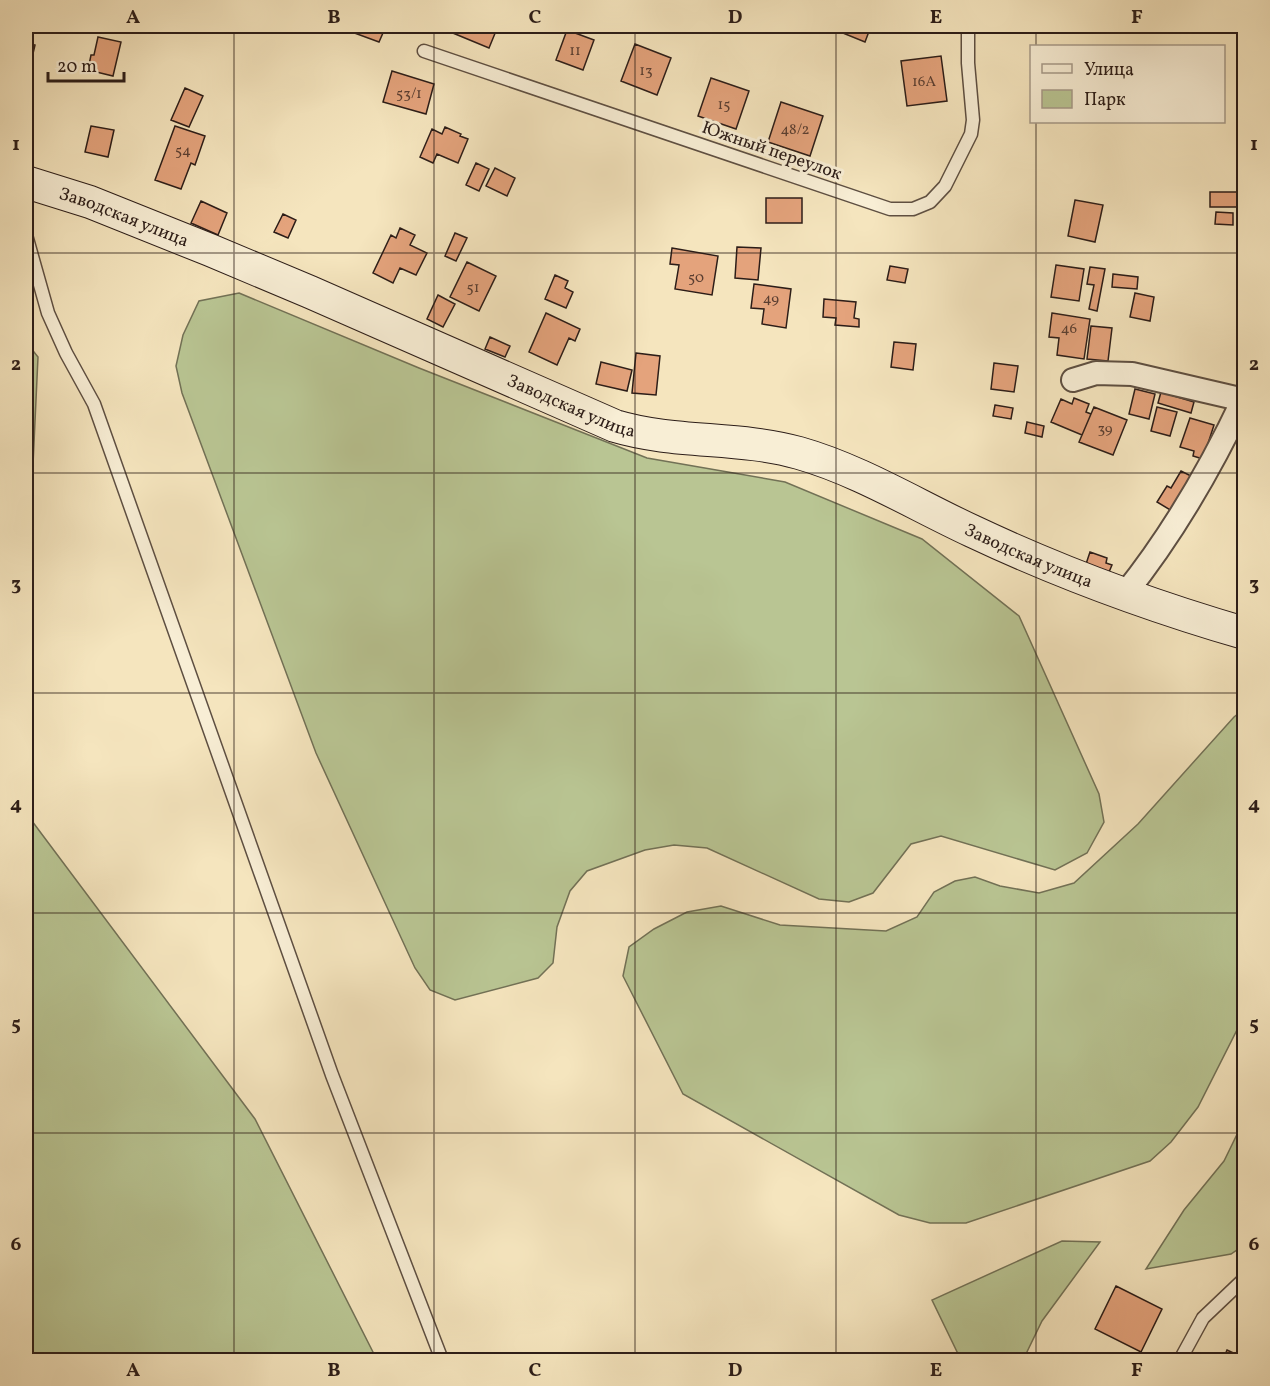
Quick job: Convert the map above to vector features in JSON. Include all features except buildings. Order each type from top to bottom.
[{"type":"street","name":"Заводская улица","points":[[26,182],[90,202],[210,250],[615,426],[655,436],[757,446],[799,453],[848,471],[1052,567],[1124,595],[1245,633]]},
{"type":"street","points":[[1073,380],[1096,373],[1121,373],[1244,399],[1198,490],[1151,561],[1124,595]]},
{"type":"lane","name":"Южный переулок","points":[[424,51],[890,209],[913,209],[930,202],[945,186],[971,134],[973,113],[968,63],[968,26]]},
{"type":"lane","points":[[26,235],[48,313],[66,353],[94,404],[332,1075],[442,1360]]},
{"type":"lane","points":[[1180,1360],[1203,1318],[1245,1279]]},
{"type":"green space","points":[[239,293],[419,368],[647,458],[785,482],[922,539],[1019,616],[1099,794],[1104,822],[1087,853],[1055,870],[941,836],[911,844],[873,893],[849,902],[819,899],[707,848],[674,845],[645,850],[587,871],[570,891],[557,927],[553,963],[538,978],[455,1000],[430,990],[415,968],[316,753],[182,393],[176,366],[183,335],[199,301]]},
{"type":"green space","points":[[26,342],[38,357],[32,486],[26,526]]},
{"type":"green space","points":[[1244,709],[1244,1016],[1198,1107],[1171,1142],[1150,1161],[966,1223],[930,1223],[899,1215],[683,1094],[623,976],[629,947],[654,929],[687,912],[721,906],[780,925],[886,931],[917,917],[934,892],[955,881],[975,877],[1000,886],[1039,893],[1074,883],[1138,824],[1234,717]]},
{"type":"green space","points":[[26,813],[255,1119],[377,1360],[26,1360]]},
{"type":"green space","points":[[1244,1120],[1244,1245],[1231,1254],[1146,1269],[1184,1210],[1224,1161]]},
{"type":"green space","points":[[1062,1241],[1100,1242],[1042,1321],[1023,1360],[961,1360],[932,1300]]}]
